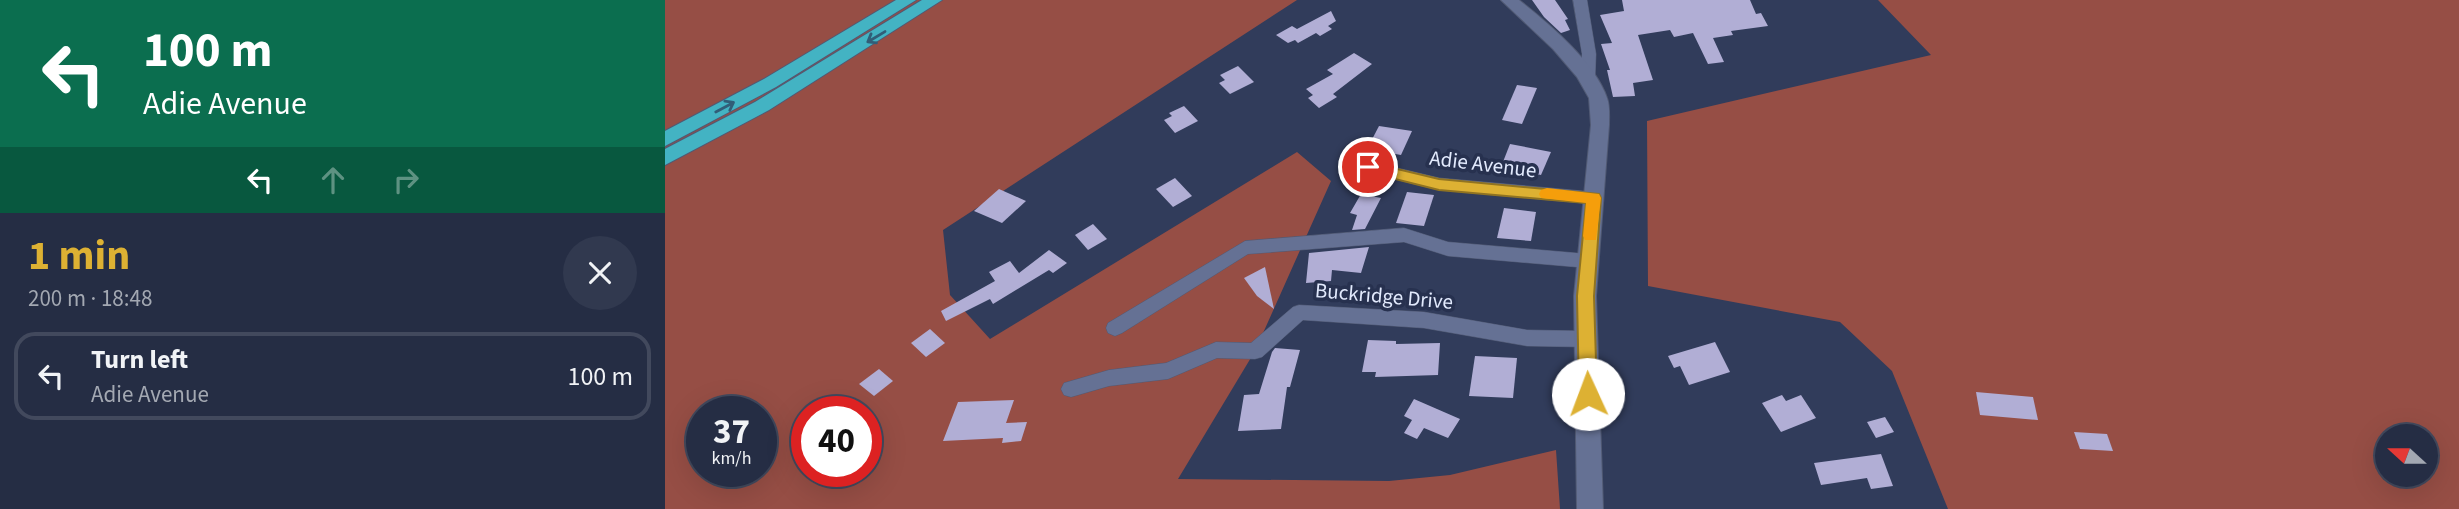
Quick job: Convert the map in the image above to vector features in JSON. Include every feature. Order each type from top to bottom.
[{"type":"highway","points":[[665,139],[770,83],[908,0]]},
{"type":"highway","points":[[665,158],[762,106],[934,0]]},
{"type":"street","points":[[1509,0],[1532,19],[1588,78],[1598,98],[1600,125],[1588,261],[1586,339],[1590,509]]},
{"type":"street","points":[[1580,0],[1589,54],[1588,78]]},
{"type":"street","name":"Adie Avenue","points":[[1368,167],[1439,184],[1594,198]]},
{"type":"street","points":[[1115,328],[1245,248],[1404,235],[1448,249],[1588,261]]},
{"type":"street","name":"Buckridge Drive","points":[[1071,389],[1109,377],[1168,371],[1216,350],[1255,351],[1299,312],[1424,320],[1527,338],[1586,339]]},
{"type":"shaded area","points":[[665,0],[1297,0],[943,230],[950,295],[990,339],[1297,152],[1331,181],[1255,351],[1178,479],[1389,481],[1450,475],[1556,450],[1560,509],[665,509]]},
{"type":"shaded area","points":[[1878,0],[2459,0],[2459,509],[1948,509],[1892,371],[1840,322],[1648,286],[1647,121],[1931,55]]},
{"type":"building","points":[[1532,0],[1555,0],[1568,19],[1565,20],[1570,30],[1561,33],[1544,17]]},
{"type":"building","points":[[1622,0],[1750,0],[1756,14],[1761,13],[1768,26],[1731,31],[1733,35],[1713,38],[1724,62],[1708,64],[1693,33],[1674,37],[1670,30],[1638,35],[1653,80],[1633,83],[1635,96],[1613,97],[1607,70],[1610,70],[1601,44],[1612,43],[1600,15],[1624,11]]},
{"type":"building","points":[[1331,11],[1336,21],[1328,26],[1332,29],[1320,36],[1316,33],[1298,43],[1295,40],[1288,43],[1276,35],[1292,26],[1297,29]]},
{"type":"building","points":[[1354,53],[1372,64],[1333,94],[1337,97],[1319,108],[1308,98],[1313,95],[1306,89],[1333,74],[1327,70]]},
{"type":"building","points":[[1238,66],[1254,82],[1230,94],[1219,83],[1225,80],[1220,75]]},
{"type":"building","points":[[1517,85],[1537,88],[1522,124],[1502,120]]},
{"type":"building","points":[[1184,106],[1198,121],[1175,133],[1164,120],[1172,116],[1169,113]]},
{"type":"building","points":[[1379,126],[1412,131],[1401,155],[1367,149]]},
{"type":"building","points":[[1510,144],[1551,152],[1541,175],[1501,167]]},
{"type":"building","points":[[1175,178],[1192,196],[1173,207],[1156,189]]},
{"type":"building","points":[[999,189],[1026,201],[1002,223],[974,211]]},
{"type":"building","points":[[1407,192],[1434,195],[1424,226],[1396,223]]},
{"type":"building","points":[[1361,194],[1381,198],[1365,229],[1352,230],[1357,215],[1350,213]]},
{"type":"building","points":[[1504,208],[1536,212],[1531,241],[1497,238]]},
{"type":"building","points":[[1093,224],[1107,239],[1088,250],[1075,235]]},
{"type":"building","points":[[1369,247],[1361,273],[1332,270],[1331,281],[1306,283],[1309,253]]},
{"type":"building","points":[[1049,250],[1067,263],[1053,273],[1049,270],[993,304],[990,299],[946,321],[941,311],[995,281],[989,272],[1010,261],[1019,273]]},
{"type":"building","points":[[1265,267],[1274,309],[1257,296],[1244,278]]},
{"type":"building","points":[[930,329],[945,343],[926,357],[911,343]]},
{"type":"building","points":[[1368,340],[1396,341],[1396,344],[1440,343],[1438,375],[1375,377],[1376,372],[1362,372]]},
{"type":"building","points":[[1715,342],[1730,372],[1689,385],[1680,366],[1674,368],[1668,356]]},
{"type":"building","points":[[1275,348],[1300,350],[1290,387],[1287,387],[1281,429],[1238,431],[1244,395],[1259,394]]},
{"type":"building","points":[[1475,356],[1517,358],[1513,398],[1469,396]]},
{"type":"building","points":[[879,369],[893,381],[874,396],[859,384]]},
{"type":"building","points":[[1976,392],[2033,397],[2038,420],[1980,415]]},
{"type":"building","points":[[1782,395],[1786,401],[1801,395],[1816,418],[1781,432],[1762,403]]},
{"type":"building","points":[[1414,399],[1460,419],[1448,438],[1424,428],[1417,439],[1404,433],[1412,420],[1404,416]]},
{"type":"building","points":[[1014,400],[1006,423],[1027,422],[1021,441],[1002,443],[1003,438],[943,441],[958,402]]},
{"type":"building","points":[[1885,417],[1894,432],[1876,438],[1867,422]]},
{"type":"building","points":[[2074,432],[2107,434],[2113,451],[2080,449]]},
{"type":"building","points":[[1881,454],[1893,486],[1871,489],[1867,478],[1821,485],[1814,463]]},
{"type":"slow traffic","points":[[1547,194],[1594,198],[1590,236]]},
{"type":"route","points":[[1368,167],[1439,184],[1594,198],[1585,296],[1588,394]]}]
